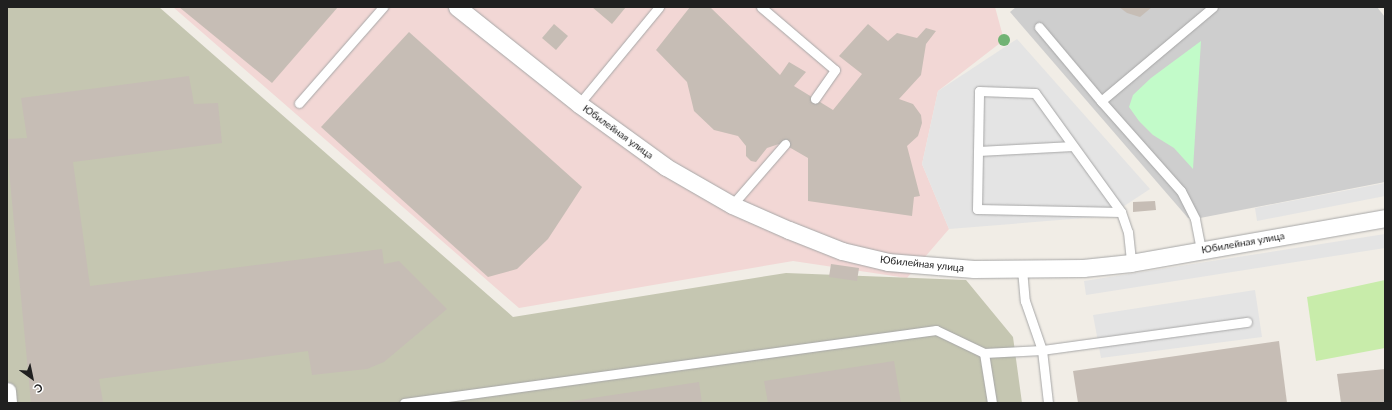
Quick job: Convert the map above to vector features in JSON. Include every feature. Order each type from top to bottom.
[{"type":"street","name":"Юбилейная улица","points":[[457,7],[579,104],[666,167],[732,205],[789,230],[842,251],[888,262],[974,269],[1083,268],[1131,263],[1385,218]]},
{"type":"street","points":[[7,391],[8,403]]},
{"type":"lane","points":[[299,103],[383,7]]},
{"type":"lane","points":[[579,104],[659,7]]},
{"type":"lane","points":[[761,7],[835,70],[815,99]]},
{"type":"lane","points":[[1101,101],[1213,7]]},
{"type":"lane","points":[[1039,27],[1101,101],[1181,191],[1195,219],[1201,250]]},
{"type":"lane","points":[[1121,212],[977,209],[979,91],[1035,93],[1121,212],[1128,232],[1131,263]]},
{"type":"lane","points":[[732,205],[785,144]]},
{"type":"lane","points":[[978,151],[1073,146]]},
{"type":"lane","points":[[1022,269],[1025,301],[1042,350],[1048,403]]},
{"type":"lane","points":[[404,403],[936,330],[984,353],[1042,350],[1247,322]]},
{"type":"lane","points":[[984,353],[992,403]]},
{"type":"shaded area","points":[[7,7],[159,7],[513,317],[786,273],[966,280],[1013,337],[1022,403],[7,403]]},
{"type":"shaded area","points":[[173,7],[995,7],[1004,40],[938,91],[922,164],[949,229],[907,278],[793,261],[519,308]]},
{"type":"shaded area","points":[[1016,7],[1377,7],[1385,17],[1385,182],[1195,219],[1188,218],[1010,12]]},
{"type":"shaded area","points":[[1017,39],[1150,189],[1109,216],[949,229],[922,164],[938,91]]},
{"type":"shaded area","points":[[1385,183],[1385,196],[1257,221],[1255,208]]},
{"type":"shaded area","points":[[1385,234],[1385,248],[1086,295],[1084,281]]},
{"type":"shaded area","points":[[1255,290],[1262,337],[1101,358],[1093,315]]},
{"type":"green space","points":[[1201,41],[1193,169],[1174,148],[1153,135],[1139,121],[1129,107],[1133,95],[1151,78]]},
{"type":"green space","points":[[1385,280],[1385,348],[1316,361],[1307,297]]},
{"type":"building","points":[[179,7],[338,7],[272,83]]},
{"type":"building","points":[[592,7],[626,7],[612,24]]},
{"type":"building","points":[[690,7],[710,7],[780,75],[789,62],[806,72],[794,86],[833,110],[862,74],[839,56],[868,24],[888,41],[897,33],[917,38],[926,28],[936,31],[926,44],[921,75],[899,99],[913,104],[921,115],[922,123],[918,136],[907,146],[920,196],[914,197],[912,216],[808,201],[808,158],[782,143],[767,148],[756,162],[751,161],[746,156],[746,146],[738,136],[714,130],[694,111],[687,82],[656,50]]},
{"type":"building","points":[[1119,7],[1152,7],[1140,17],[1127,13]]},
{"type":"building","points":[[554,24],[568,36],[556,50],[542,38]]},
{"type":"building","points":[[409,32],[582,187],[548,239],[517,269],[488,277],[321,127]]},
{"type":"building","points":[[189,76],[194,104],[218,103],[222,143],[73,162],[90,286],[382,249],[384,264],[399,261],[447,309],[384,362],[367,369],[312,375],[308,351],[99,379],[103,402],[31,403],[7,149],[7,139],[27,138],[21,98]]},
{"type":"building","points":[[1155,201],[1156,210],[1133,212],[1133,202]]},
{"type":"building","points":[[831,264],[859,268],[857,281],[829,277]]},
{"type":"building","points":[[1279,341],[1287,403],[1078,403],[1073,371]]},
{"type":"building","points":[[894,361],[901,403],[768,403],[764,381]]},
{"type":"building","points":[[1385,369],[1385,403],[1341,403],[1337,374]]},
{"type":"building","points":[[699,382],[702,403],[566,403],[566,402]]}]
